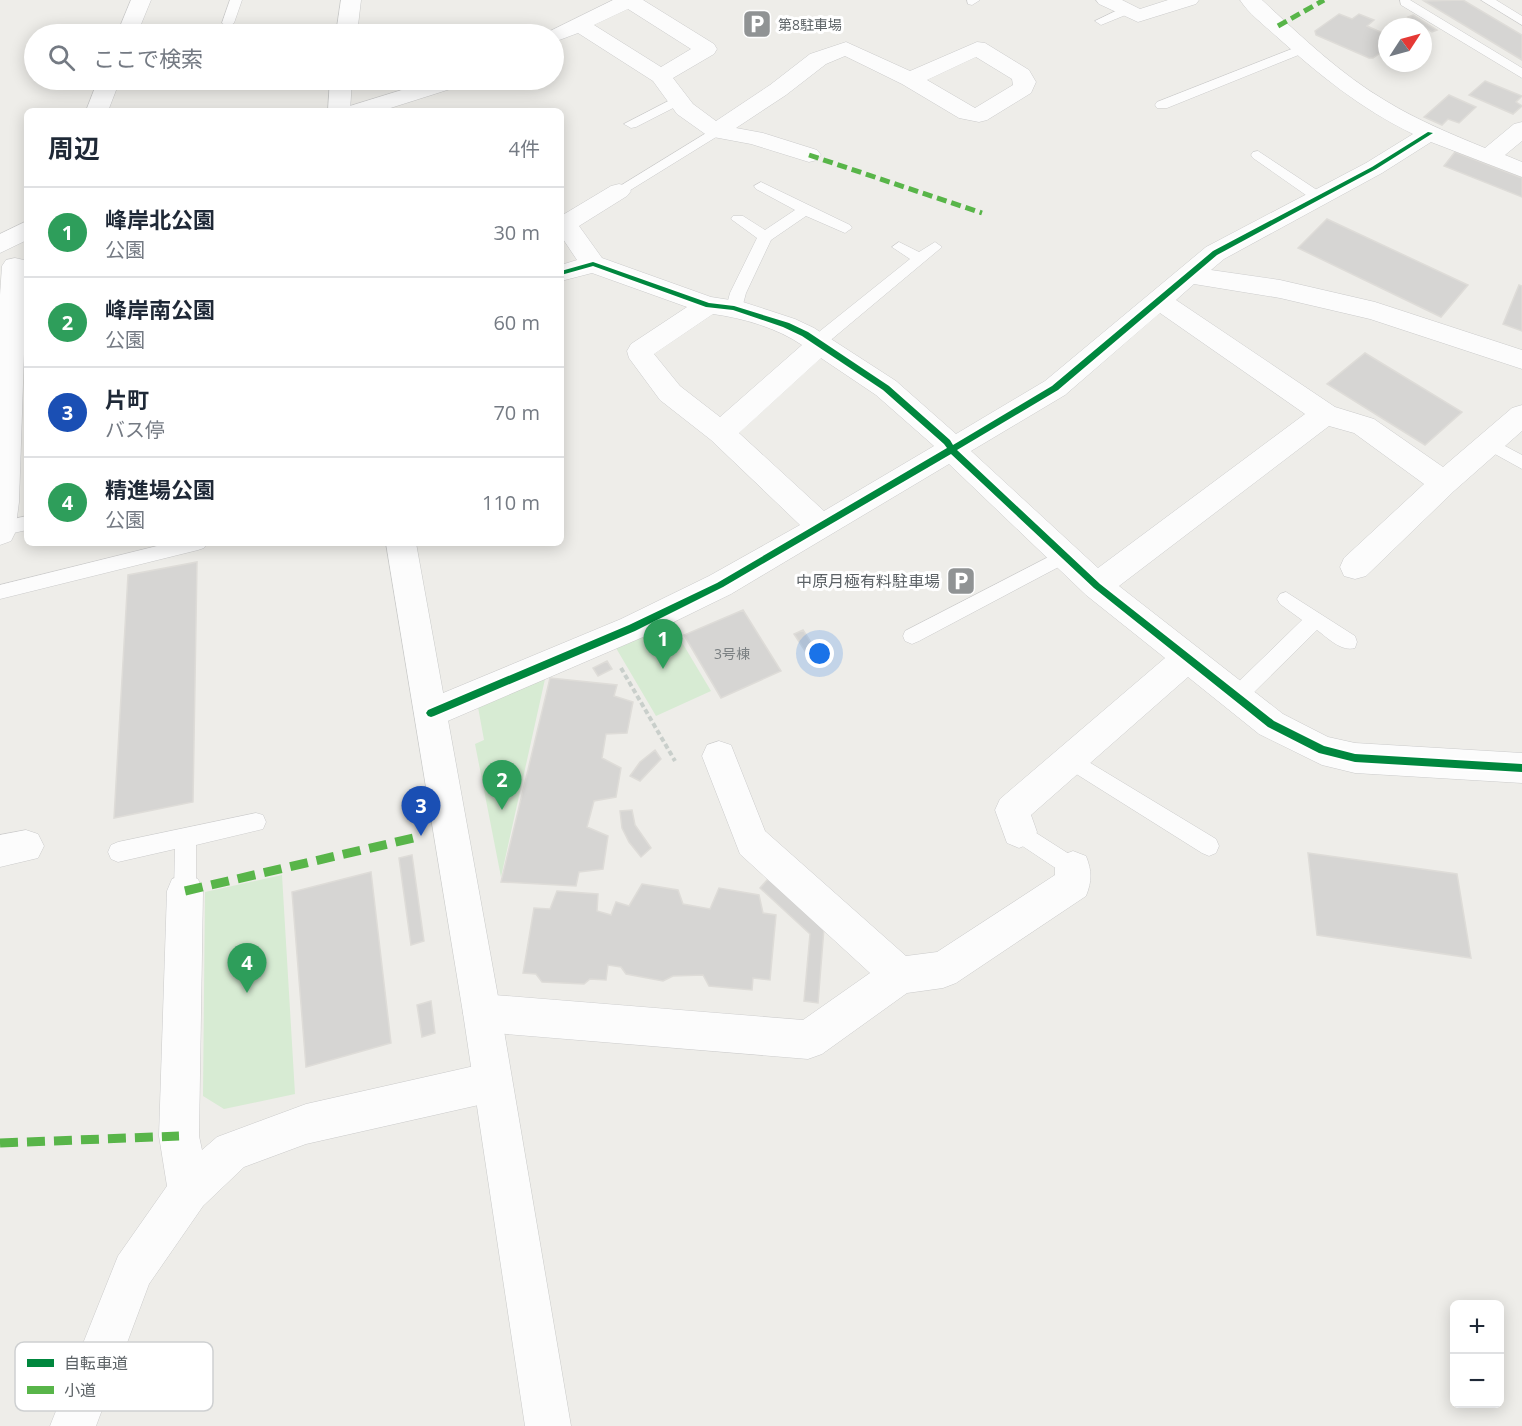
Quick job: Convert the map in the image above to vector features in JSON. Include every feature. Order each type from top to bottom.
[{"type":"street","points":[[131,24],[141,0]]},
{"type":"street","points":[[348,24],[351,0]]},
{"type":"street","points":[[564,31],[629,0],[706,49],[661,76]]},
{"type":"street","points":[[1106,0],[1138,16],[1189,0]]},
{"type":"street","points":[[1250,0],[1302,49],[1361,95],[1430,133],[1522,170]]},
{"type":"street","points":[[578,24],[661,76],[685,109],[716,131],[754,138],[809,155]]},
{"type":"street","points":[[716,131],[778,90],[818,59],[846,48],[910,79]]},
{"type":"street","points":[[98,108],[105,90]]},
{"type":"street","points":[[339,108],[340,90]]},
{"type":"street","points":[[367,108],[424,90]]},
{"type":"street","points":[[1488,157],[1522,129]]},
{"type":"street","points":[[431,713],[605,640],[720,585],[821,527],[1055,388],[1215,253],[1374,168],[1430,133]]},
{"type":"street","points":[[593,264],[565,224],[619,191]]},
{"type":"street","points":[[0,531],[4,502],[10,260],[24,234]]},
{"type":"street","points":[[564,272],[593,264],[721,307],[777,321],[805,334],[886,388],[948,442],[952,450],[1097,586],[1235,698],[1271,724],[1322,750],[1355,758],[1522,768]]},
{"type":"street","points":[[1190,274],[1280,289],[1375,311],[1522,360]]},
{"type":"street","points":[[1160,301],[1325,414],[1364,426],[1444,483]]},
{"type":"street","points":[[721,307],[640,351],[642,358],[670,393],[721,433],[789,494],[821,527]]},
{"type":"street","points":[[721,433],[820,344]]},
{"type":"street","points":[[1097,586],[1325,414]]},
{"type":"street","points":[[1355,567],[1444,483],[1522,415]]},
{"type":"street","points":[[402,546],[482,1013],[549,1426]]},
{"type":"street","points":[[1019,832],[1012,810],[1186,658]]},
{"type":"street","points":[[720,756],[752,842],[900,975]]},
{"type":"street","points":[[482,1013],[808,1040],[900,975],[943,970],[1073,884],[1073,868]]},
{"type":"street","points":[[185,891],[179,1136],[188,1191]]},
{"type":"street","points":[[106,1342],[133,1271],[188,1191],[231,1151],[306,1124],[492,1082]]},
{"type":"street","points":[[73,1426],[79,1411]]},
{"type":"lane","points":[[228,23],[236,0]]},
{"type":"lane","points":[[1487,0],[1522,21]]},
{"type":"lane","points":[[1405,2],[1522,74]]},
{"type":"lane","points":[[1101,21],[1124,11]]},
{"type":"lane","points":[[1162,105],[1302,49]]},
{"type":"lane","points":[[631,124],[678,100]]},
{"type":"lane","points":[[619,191],[716,131]]},
{"type":"lane","points":[[1258,155],[1318,197]]},
{"type":"lane","points":[[761,186],[845,228]]},
{"type":"lane","points":[[721,307],[738,293],[765,237],[805,210]]},
{"type":"lane","points":[[738,219],[765,237]]},
{"type":"lane","points":[[820,344],[826,335],[936,247]]},
{"type":"lane","points":[[899,248],[921,259]]},
{"type":"lane","points":[[1490,444],[1522,463]]},
{"type":"lane","points":[[0,531],[24,524]]},
{"type":"lane","points":[[0,592],[186,546]]},
{"type":"lane","points":[[912,636],[1064,556]]},
{"type":"lane","points":[[1286,599],[1348,642]]},
{"type":"lane","points":[[1235,698],[1315,620]]},
{"type":"lane","points":[[1069,759],[1209,846]]},
{"type":"lane","points":[[118,852],[256,822]]},
{"type":"lane","points":[[1019,832],[1073,868]]},
{"type":"lane","points":[[185,891],[186,838]]},
{"type":"path","points":[[605,640],[675,761]]},
{"type":"green space","points":[[671,624],[711,691],[656,716],[616,648]]},
{"type":"green space","points":[[545,679],[501,877],[475,744],[484,740],[478,707]]},
{"type":"green space","points":[[282,875],[295,1094],[224,1109],[203,1096],[205,892]]},
{"type":"building","points":[[1463,0],[1522,35],[1522,60],[1424,1]]},
{"type":"building","points":[[1339,14],[1352,19],[1359,14],[1374,20],[1367,26],[1378,31],[1378,54],[1369,58],[1316,35],[1315,31]]},
{"type":"building","points":[[1485,81],[1522,96],[1516,102],[1522,106],[1513,114],[1469,95]]},
{"type":"building","points":[[1449,95],[1476,107],[1459,123],[1448,119],[1442,125],[1424,117]]},
{"type":"building","points":[[1455,152],[1522,178],[1522,197],[1444,166]]},
{"type":"building","points":[[1327,219],[1468,285],[1441,317],[1298,248]]},
{"type":"building","points":[[1519,285],[1522,286],[1522,331],[1503,324]]},
{"type":"building","points":[[1365,353],[1462,412],[1425,445],[1327,384]]},
{"type":"building","points":[[197,562],[193,802],[114,818],[128,575]]},
{"type":"building","points":[[743,610],[781,671],[721,698],[684,635]]},
{"type":"building","points":[[803,630],[818,653],[809,657],[794,634]]},
{"type":"building","points":[[607,661],[612,669],[598,676],[593,668]]},
{"type":"building","points":[[550,678],[617,685],[614,696],[633,702],[627,733],[606,734],[602,758],[621,768],[616,797],[594,801],[587,827],[608,836],[603,869],[579,872],[576,886],[501,882]]},
{"type":"building","points":[[655,750],[661,759],[640,781],[630,776],[640,762]]},
{"type":"building","points":[[632,810],[635,825],[651,848],[641,857],[629,842],[622,828],[620,811]]},
{"type":"building","points":[[1308,853],[1457,874],[1471,958],[1317,935]]},
{"type":"building","points":[[412,855],[424,941],[411,945],[399,858]]},
{"type":"building","points":[[371,872],[391,1043],[306,1067],[292,892]]},
{"type":"building","points":[[768,879],[824,928],[818,1003],[804,1001],[810,934],[760,888]]},
{"type":"building","points":[[642,884],[678,890],[683,904],[710,909],[719,888],[759,895],[763,913],[776,915],[770,980],[753,978],[752,990],[709,986],[703,975],[673,976],[663,981],[626,974],[621,967],[608,965],[606,980],[590,979],[584,984],[542,982],[536,974],[523,973],[534,908],[550,909],[557,891],[598,894],[597,911],[611,915],[616,902],[629,906]]},
{"type":"building","points":[[431,1001],[435,1033],[422,1037],[417,1005]]},
{"type":"marked path","points":[[1278,26],[1324,0]]},
{"type":"marked path","points":[[809,155],[982,213]]},
{"type":"marked path","points":[[185,891],[418,837]]},
{"type":"marked path","points":[[0,1143],[179,1136]]},
{"type":"cycle path","points":[[431,713],[632,628],[720,585],[821,527],[1055,388],[1215,253],[1374,168],[1430,133]]},
{"type":"cycle path","points":[[564,272],[593,264],[708,305],[734,308],[786,325],[805,334],[886,388],[947,442],[952,450],[1097,586],[1271,724],[1322,750],[1355,758],[1522,768]]},
{"type":"place","name":"第8駐車場","points":[[757,24]]},
{"type":"place","name":"中原月極有料駐車場","points":[[961,581]]},
{"type":"place","name":"峰岸北公園","points":[[663,669]]},
{"type":"place","name":"峰岸南公園","points":[[502,810]]},
{"type":"place","name":"片町","points":[[421,836]]},
{"type":"place","name":"精進場公園","points":[[247,993]]}]
